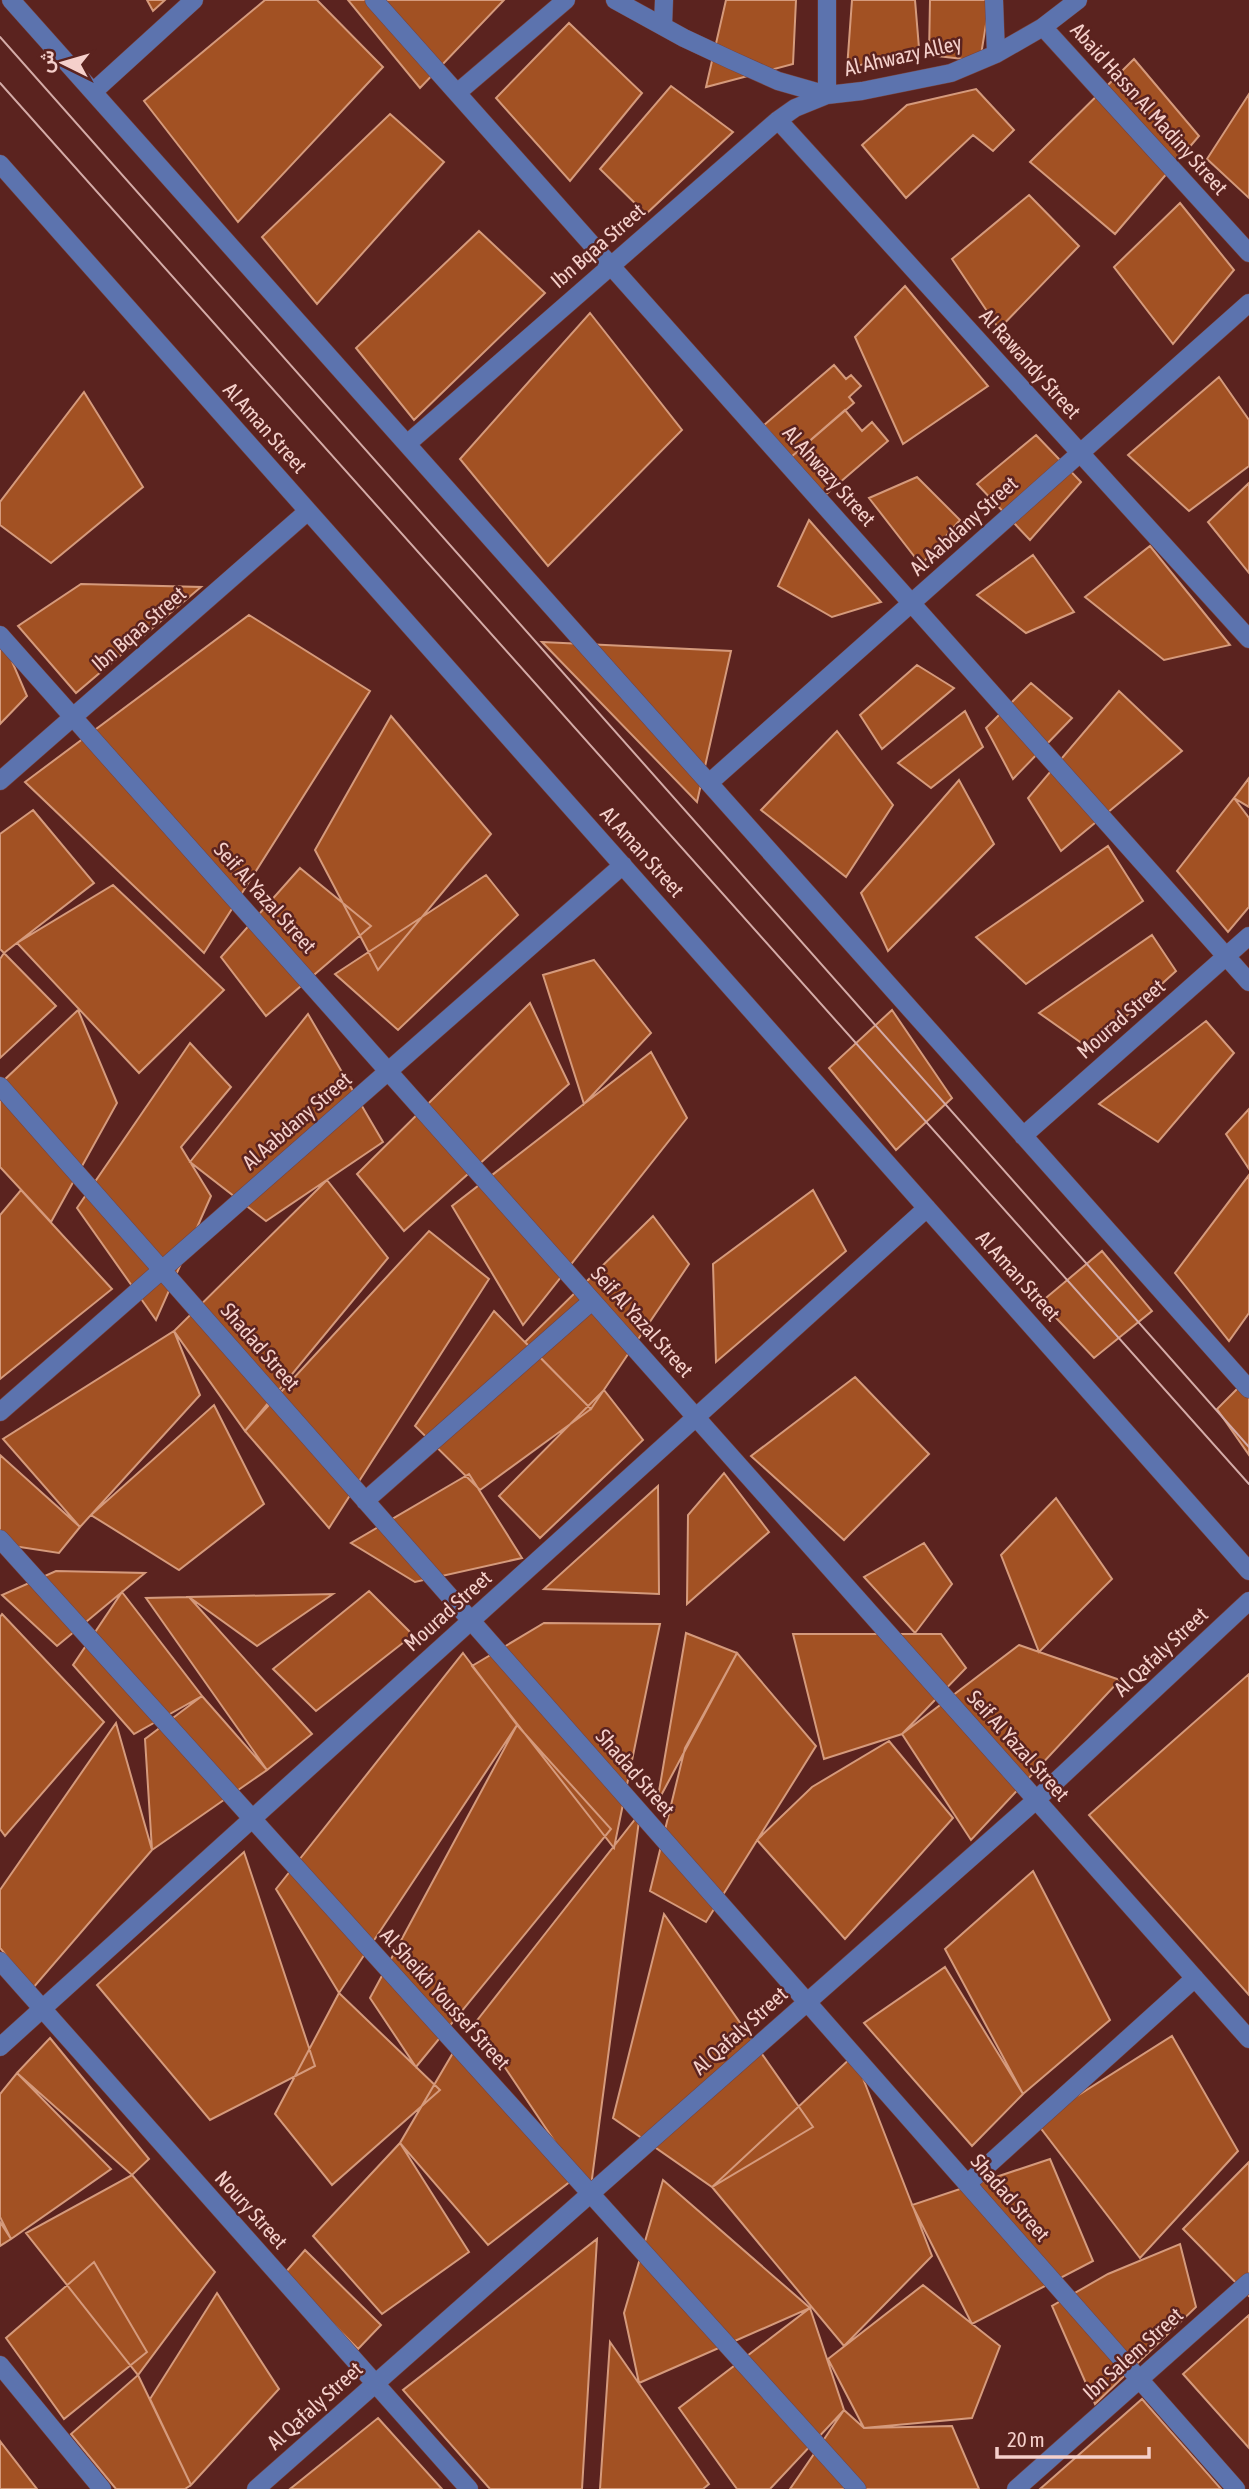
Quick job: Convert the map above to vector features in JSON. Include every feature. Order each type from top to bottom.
[{"type":"street","points":[[11,0],[1249,1389]]},
{"type":"street","points":[[93,92],[194,0]]},
{"type":"street","name":"Al Ahwazy Street","points":[[374,0],[1249,982]]},
{"type":"street","points":[[457,93],[566,0]]},
{"type":"street","name":"Al Ahwazy Alley","points":[[615,0],[663,26],[778,80],[827,95],[862,91],[951,73],[996,54],[1043,27],[1078,0]]},
{"type":"street","points":[[663,26],[664,0]]},
{"type":"street","points":[[827,0],[827,95]]},
{"type":"street","points":[[995,0],[996,54]]},
{"type":"street","name":"Abaid Hassn Al Madiny Street","points":[[1043,27],[1249,253]]},
{"type":"street","name":"Ibn Bqaa Street","points":[[407,444],[778,120],[795,108],[827,95]]},
{"type":"street","name":"Al Rawandy Street","points":[[778,120],[1249,639]]},
{"type":"street","name":"Al Aman Street","points":[[2,168],[1249,1571]]},
{"type":"street","name":"Al Aabdany Street","points":[[709,783],[1249,303]]},
{"type":"street","name":"Ibn Bqaa Street","points":[[0,781],[308,510]]},
{"type":"street","name":"Seif Al Yazal Street","points":[[0,635],[1249,2039]]},
{"type":"street","name":"Al Aabdany Street","points":[[0,1412],[623,865]]},
{"type":"street","name":"Mourad Street","points":[[1023,1136],[1249,936]]},
{"type":"street","name":"Shadad Street","points":[[0,1086],[1236,2489]]},
{"type":"street","name":"Mourad Street","points":[[0,2047],[927,1208]]},
{"type":"street","points":[[365,1500],[592,1301]]},
{"type":"street","name":"Al Sheikh Youssef Street","points":[[0,1539],[858,2489]]},
{"type":"street","name":"Al Qafaly Street","points":[[256,2489],[1036,1800],[1249,1601]]},
{"type":"street","name":"Noury Street","points":[[0,1961],[469,2489]]},
{"type":"street","points":[[967,2184],[1195,1978]]},
{"type":"street","name":"Ibn Salem Street","points":[[1016,2489],[1249,2282]]},
{"type":"street","points":[[0,2365],[102,2489]]},
{"type":"building","points":[[147,0],[165,0],[153,11]]},
{"type":"building","points":[[265,0],[317,0],[383,67],[238,222],[144,101]]},
{"type":"building","points":[[348,0],[504,0],[420,88]]},
{"type":"building","points":[[726,0],[796,0],[793,64],[706,87]]},
{"type":"building","points":[[852,0],[915,0],[919,48],[847,69]]},
{"type":"building","points":[[930,0],[990,0],[980,61],[929,55]]},
{"type":"building","points":[[569,23],[642,93],[570,181],[496,98]]},
{"type":"building","points":[[1134,59],[1199,136],[1115,234],[1030,162]]},
{"type":"building","points":[[671,86],[733,132],[646,214],[600,169]]},
{"type":"building","points":[[976,89],[1014,130],[993,151],[973,135],[906,198],[862,145],[907,105]]},
{"type":"building","points":[[1249,94],[1249,198],[1207,159]]},
{"type":"building","points":[[390,114],[444,162],[317,304],[262,237]]},
{"type":"building","points":[[1029,195],[1079,246],[999,329],[952,259]]},
{"type":"building","points":[[1180,203],[1234,270],[1173,344],[1114,267]]},
{"type":"building","points":[[479,231],[545,293],[414,420],[356,348]]},
{"type":"building","points":[[905,286],[988,386],[903,444],[855,337]]},
{"type":"building","points":[[590,313],[682,430],[548,566],[460,459]]},
{"type":"building","points":[[834,365],[846,379],[851,375],[861,386],[849,397],[854,403],[791,457],[764,425]]},
{"type":"building","points":[[1219,377],[1249,420],[1249,466],[1189,511],[1128,455]]},
{"type":"building","points":[[84,392],[143,487],[51,563],[0,525],[0,502]]},
{"type":"building","points":[[845,410],[862,431],[872,422],[888,441],[824,496],[791,457]]},
{"type":"building","points":[[1036,435],[1081,482],[1030,540],[977,484]]},
{"type":"building","points":[[917,477],[960,520],[921,565],[869,498]]},
{"type":"building","points":[[1249,483],[1249,573],[1208,522]]},
{"type":"building","points":[[809,520],[881,602],[832,617],[778,586]]},
{"type":"building","points":[[1150,546],[1230,645],[1164,660],[1085,597]]},
{"type":"building","points":[[1033,555],[1074,612],[1026,633],[977,595]]},
{"type":"building","points":[[81,584],[201,587],[76,693],[18,626]]},
{"type":"building","points":[[249,615],[370,691],[204,953],[25,782]]},
{"type":"building","points":[[0,636],[27,696],[0,724]]},
{"type":"building","points":[[542,642],[731,651],[697,802]]},
{"type":"building","points":[[917,665],[954,688],[882,749],[860,715]]},
{"type":"building","points":[[1031,683],[1072,718],[1013,779],[986,728]]},
{"type":"building","points":[[1119,691],[1182,751],[1061,851],[1028,798]]},
{"type":"building","points":[[965,711],[983,747],[931,788],[898,763]]},
{"type":"building","points":[[391,716],[491,834],[378,970],[315,850]]},
{"type":"building","points":[[837,731],[893,805],[846,877],[761,810]]},
{"type":"building","points":[[1249,778],[1249,807],[1234,798]]},
{"type":"building","points":[[959,780],[994,844],[888,951],[861,893]]},
{"type":"building","points":[[1234,798],[1249,818],[1249,907],[1228,932],[1177,871]]},
{"type":"building","points":[[33,810],[94,883],[4,953],[0,949],[0,834]]},
{"type":"building","points":[[1108,846],[1143,901],[1026,984],[976,937]]},
{"type":"building","points":[[300,868],[371,926],[266,1016],[221,957]]},
{"type":"building","points":[[486,875],[518,915],[398,1030],[335,974]]},
{"type":"building","points":[[113,885],[224,990],[139,1073],[17,943]]},
{"type":"building","points":[[1152,935],[1176,971],[1090,1049],[1039,1013]]},
{"type":"building","points":[[4,953],[56,1006],[0,1058],[0,959]]},
{"type":"building","points":[[594,960],[651,1033],[584,1104],[543,975]]},
{"type":"building","points":[[530,1003],[569,1084],[404,1231],[357,1174]]},
{"type":"building","points":[[78,1010],[117,1103],[51,1222],[0,1167],[0,1084]]},
{"type":"building","points":[[892,1010],[952,1098],[896,1150],[829,1068]]},
{"type":"building","points":[[308,1014],[383,1142],[266,1221],[190,1162]]},
{"type":"building","points":[[1206,1021],[1234,1053],[1158,1142],[1099,1104]]},
{"type":"building","points":[[190,1043],[231,1087],[181,1147],[211,1196],[156,1320],[77,1208]]},
{"type":"building","points":[[651,1052],[687,1118],[523,1325],[452,1206]]},
{"type":"building","points":[[1249,1109],[1249,1169],[1226,1134]]},
{"type":"building","points":[[1249,1175],[1249,1313],[1229,1341],[1175,1273]]},
{"type":"building","points":[[327,1180],[388,1258],[245,1431],[174,1331]]},
{"type":"building","points":[[21,1190],[112,1289],[0,1379],[0,1215]]},
{"type":"building","points":[[813,1190],[846,1251],[716,1362],[713,1264]]},
{"type":"building","points":[[653,1216],[689,1264],[591,1409],[525,1342]]},
{"type":"building","points":[[429,1231],[489,1279],[329,1528],[245,1431]]},
{"type":"building","points":[[1102,1251],[1152,1311],[1094,1358],[1041,1302]]},
{"type":"building","points":[[494,1311],[591,1409],[480,1490],[415,1426]]},
{"type":"building","points":[[174,1331],[200,1395],[80,1527],[3,1439]]},
{"type":"building","points":[[855,1377],[929,1454],[844,1540],[751,1456]]},
{"type":"building","points":[[1249,1377],[1249,1455],[1217,1409]]},
{"type":"building","points":[[604,1390],[643,1440],[540,1538],[499,1496]]},
{"type":"building","points":[[214,1405],[264,1504],[179,1570],[91,1515]]},
{"type":"building","points":[[0,1455],[80,1527],[59,1553],[0,1544]]},
{"type":"building","points":[[724,1473],[769,1532],[687,1604],[688,1515]]},
{"type":"building","points":[[469,1474],[522,1558],[415,1582],[351,1543]]},
{"type":"building","points":[[658,1486],[659,1594],[544,1589]]},
{"type":"building","points":[[1056,1498],[1112,1579],[1039,1652],[1001,1555]]},
{"type":"building","points":[[924,1543],[952,1584],[915,1633],[864,1577]]},
{"type":"building","points":[[56,1571],[145,1573],[57,1646],[2,1595]]},
{"type":"building","points":[[369,1591],[413,1635],[316,1711],[273,1669]]},
{"type":"building","points":[[122,1592],[202,1696],[134,1734],[73,1665]]},
{"type":"building","points":[[333,1594],[257,1646],[189,1597]]},
{"type":"building","points":[[189,1597],[312,1734],[267,1770],[146,1598]]},
{"type":"building","points":[[2,1614],[104,1722],[5,1836],[0,1829]]},
{"type":"building","points":[[544,1623],[660,1624],[614,1848],[472,1666]]},
{"type":"building","points":[[686,1633],[737,1653],[657,1803]]},
{"type":"building","points":[[793,1634],[941,1634],[966,1668],[902,1734],[824,1759]]},
{"type":"building","points":[[1019,1645],[1120,1680],[971,1840],[902,1734]]},
{"type":"building","points":[[463,1653],[517,1725],[339,1993],[276,1889]]},
{"type":"building","points":[[737,1653],[816,1746],[706,1922],[650,1891],[685,1748]]},
{"type":"building","points":[[1249,1674],[1249,1995],[1089,1815]]},
{"type":"building","points":[[202,1696],[267,1770],[152,1850],[145,1739]]},
{"type":"building","points":[[116,1723],[152,1850],[33,1988],[0,1948],[0,1890]]},
{"type":"building","points":[[517,1725],[611,1829],[416,2067],[370,1998]]},
{"type":"building","points":[[889,1741],[953,1818],[845,1939],[757,1840],[812,1787]]},
{"type":"building","points":[[640,1813],[590,2194],[475,2023]]},
{"type":"building","points":[[244,1852],[315,2066],[210,2120],[97,1985]]},
{"type":"building","points":[[1033,1871],[1110,2020],[1023,2094],[945,1949]]},
{"type":"building","points":[[664,1914],[813,2127],[712,2187],[613,2118]]},
{"type":"building","points":[[945,1967],[1023,2094],[972,2146],[864,2023]]},
{"type":"building","points":[[339,1993],[440,2090],[332,2185],[275,2114]]},
{"type":"building","points":[[1172,2036],[1238,2151],[1140,2258],[1036,2122]]},
{"type":"building","points":[[50,2038],[149,2159],[132,2175],[17,2073]]},
{"type":"building","points":[[457,2046],[576,2177],[488,2245],[400,2143]]},
{"type":"building","points":[[854,2055],[932,2256],[844,2346],[712,2187]]},
{"type":"building","points":[[17,2073],[111,2169],[11,2239],[0,2217],[0,2094]]},
{"type":"building","points":[[400,2143],[469,2252],[382,2314],[313,2236]]},
{"type":"building","points":[[1050,2159],[1093,2261],[972,2324],[912,2205]]},
{"type":"building","points":[[1249,2162],[1249,2296],[1183,2229]]},
{"type":"building","points":[[132,2175],[215,2272],[138,2375],[26,2233]]},
{"type":"building","points":[[663,2180],[810,2308],[639,2383],[624,2313]]},
{"type":"building","points":[[0,2222],[11,2239],[0,2246]]},
{"type":"building","points":[[597,2239],[582,2489],[490,2489],[403,2390]]},
{"type":"building","points":[[1180,2244],[1196,2307],[1095,2404],[1052,2306],[1108,2274]]},
{"type":"building","points":[[305,2250],[381,2325],[358,2349],[284,2274]]},
{"type":"building","points":[[94,2262],[147,2352],[64,2419],[6,2338]]},
{"type":"building","points":[[923,2285],[1000,2346],[972,2418],[864,2428],[828,2359]]},
{"type":"building","points":[[217,2293],[279,2389],[191,2485],[150,2399]]},
{"type":"building","points":[[810,2308],[844,2410],[770,2489],[737,2489],[679,2408]]},
{"type":"building","points":[[1249,2315],[1249,2448],[1183,2374]]},
{"type":"building","points":[[610,2342],[709,2484],[703,2489],[600,2489]]},
{"type":"building","points":[[138,2375],[191,2485],[185,2489],[116,2489],[71,2434]]},
{"type":"building","points":[[1142,2399],[1221,2489],[1040,2489]]},
{"type":"building","points":[[844,2410],[864,2428],[952,2426],[979,2489],[790,2489]]},
{"type":"building","points":[[378,2418],[442,2489],[290,2489]]},
{"type":"building","points":[[0,2441],[37,2489],[0,2489]]},
{"type":"tram line","points":[[0,37],[1249,1447]]},
{"type":"tram line","points":[[0,83],[1249,1484]]}]
